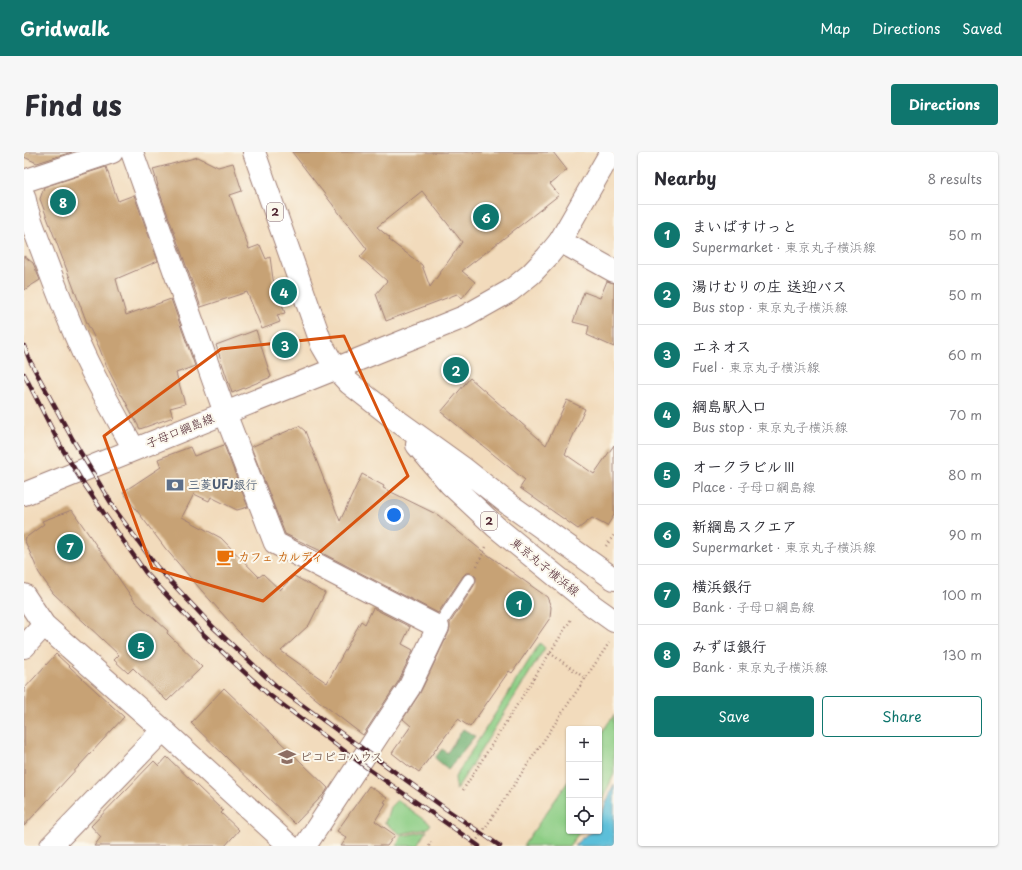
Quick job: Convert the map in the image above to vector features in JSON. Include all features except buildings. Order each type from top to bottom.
[{"type":"street","points":[[24,181],[112,152]]},
{"type":"street","points":[[132,152],[226,413],[275,543],[438,627],[409,688],[305,846]]},
{"type":"street","name":"東京丸子横浜線","points":[[254,152],[322,345],[336,369],[349,383],[398,422],[463,468],[510,505],[613,578]]},
{"type":"street","name":"子母口綱島線","points":[[24,494],[464,318],[510,291],[531,274],[547,257],[560,241],[611,152]]},
{"type":"street","points":[[24,196],[39,242],[84,355],[108,403],[134,449]]},
{"type":"street","points":[[560,241],[614,271]]},
{"type":"street","name":"東京丸子横浜線","points":[[398,422],[450,484],[496,527],[593,606],[614,621]]},
{"type":"street","points":[[24,595],[44,625],[163,730],[290,846]]},
{"type":"street","points":[[24,647],[44,625]]},
{"type":"street","points":[[51,846],[163,730]]},
{"type":"lane","points":[[438,627],[470,580]]},
{"type":"path","points":[[604,548],[614,535]]},
{"type":"path","points":[[470,580],[488,544]]},
{"type":"path","points":[[463,790],[572,617]]},
{"type":"path","points":[[473,846],[610,642]]},
{"type":"path","points":[[550,652],[586,679]]},
{"type":"path","points":[[429,846],[433,840]]},
{"type":"highlighted area","points":[[344,336],[408,476],[263,601],[152,568],[104,436],[221,349]]},
{"type":"green space","points":[[540,643],[545,648],[456,790],[455,777]]},
{"type":"green space","points":[[614,715],[614,774],[602,800],[602,762],[602,732]]},
{"type":"green space","points":[[463,729],[475,736],[448,769],[435,758],[442,749],[447,753]]},
{"type":"green space","points":[[566,784],[566,834],[578,834],[569,846],[523,846]]},
{"type":"green space","points":[[397,800],[431,824],[427,829],[400,834],[385,823],[390,807]]},
{"type":"green space","points":[[427,831],[418,846],[397,846],[401,836]]},
{"type":"water","points":[[614,784],[614,846],[574,846],[588,834],[602,834],[602,813]]},
{"type":"railway","points":[[24,346],[30,361],[73,440],[116,511],[157,567],[213,627],[276,686],[446,809],[500,846]]},
{"type":"railway","points":[[24,374],[60,445],[105,515],[146,573],[204,635],[268,694],[370,770],[479,846]]},
{"type":"place","name":"みずほ銀行","points":[[63,202]]},
{"type":"place","name":"新綱島スクエア","points":[[486,217]]},
{"type":"place","name":"綱島駅入口","points":[[284,292]]},
{"type":"place","name":"エネオス","points":[[285,345]]},
{"type":"place","name":"湯けむりの庄 送迎バス","points":[[456,370]]},
{"type":"place","name":"三菱UFJ銀行","points":[[175,485]]},
{"type":"place","name":"横浜銀行","points":[[70,547]]},
{"type":"place","name":"カフェ カルディ","points":[[225,557]]},
{"type":"place","name":"まいばすけっと","points":[[519,604]]},
{"type":"place","name":"オークラビルⅢ","points":[[141,646]]},
{"type":"place","name":"ピコピコハウス","points":[[287,757]]}]
